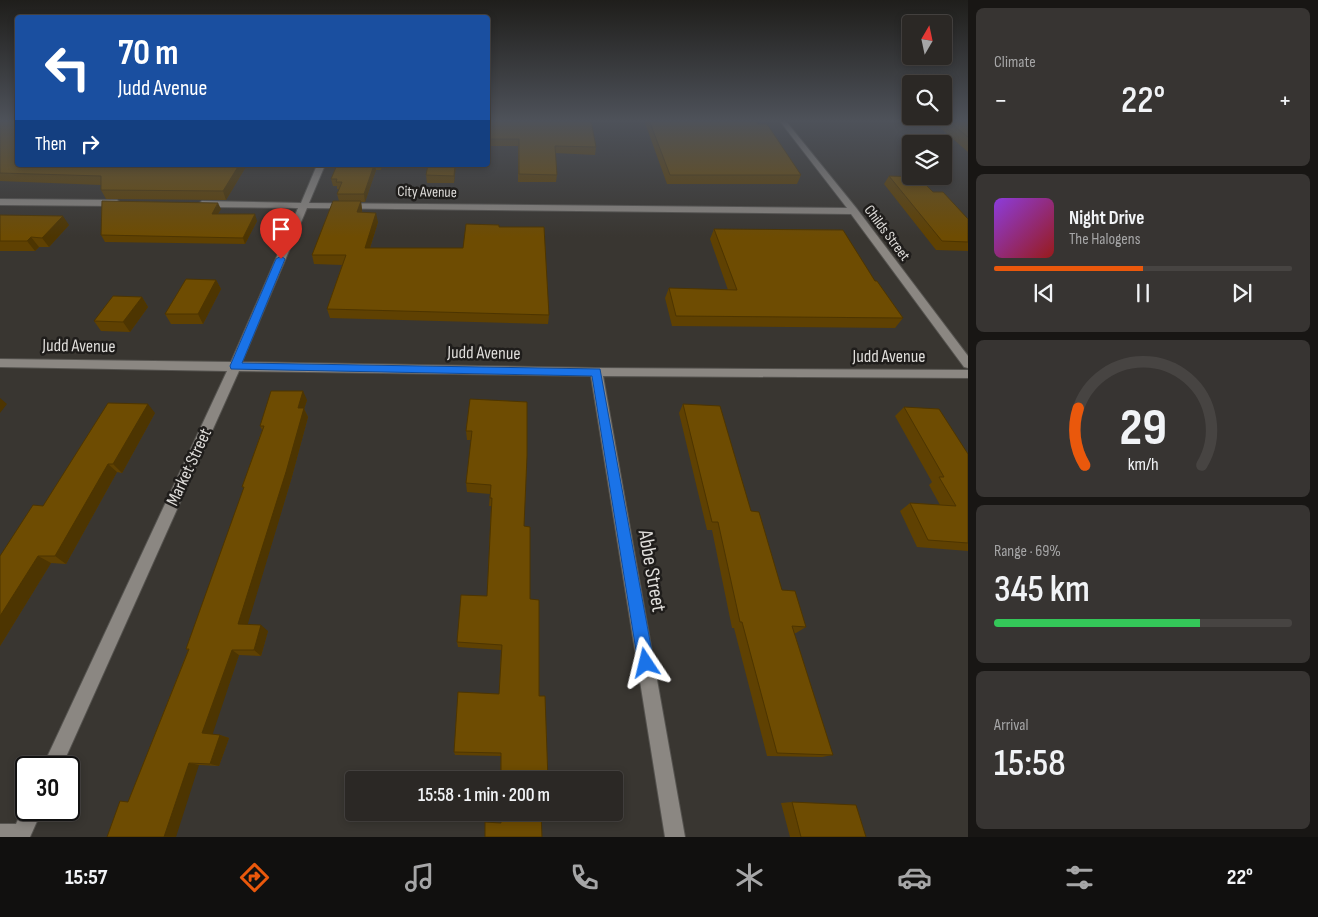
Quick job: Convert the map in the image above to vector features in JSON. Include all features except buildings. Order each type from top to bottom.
[{"type":"street","name":"Childs Street","points":[[813,159],[968,364]]},
{"type":"street","name":"Market Street","points":[[57,756],[235,366],[320,167]]},
{"type":"street","points":[[0,202],[127,203]]},
{"type":"street","name":"City Avenue","points":[[196,204],[854,211]]},
{"type":"street","name":"Judd Avenue","points":[[0,363],[596,372],[968,374]]},
{"type":"street","name":"Abbe Street","points":[[596,372],[675,837]]},
{"type":"street","points":[[0,834],[20,836],[27,821]]},
{"type":"route","points":[[281,259],[235,366],[596,372],[646,663]]}]
